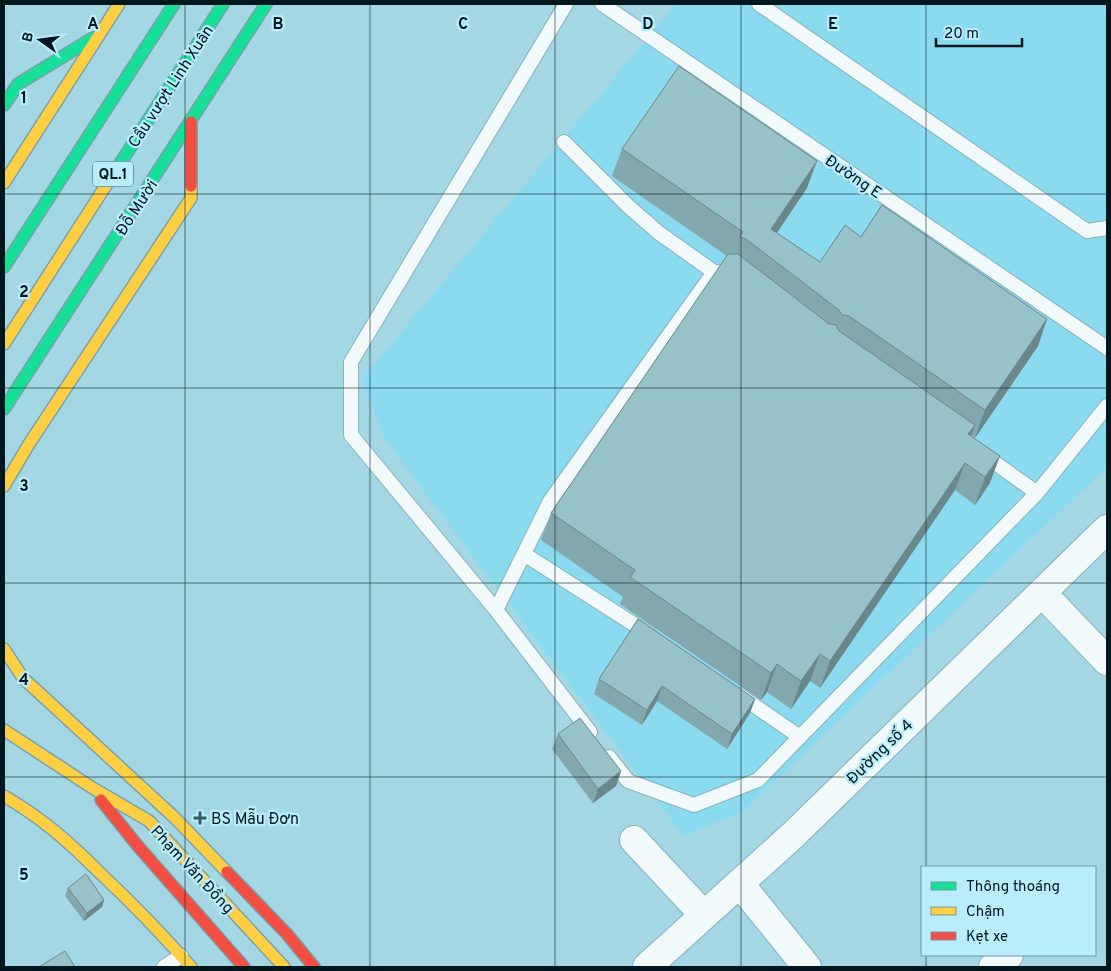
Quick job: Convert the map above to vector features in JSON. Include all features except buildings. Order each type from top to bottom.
[{"type":"highway","name":"QL.1","points":[[4,267],[174,4]]},
{"type":"highway","name":"Cầu vượt Linh Xuân","points":[[4,344],[223,4]]},
{"type":"highway","name":"Đỗ Mười","points":[[4,410],[266,4]]},
{"type":"highway","points":[[4,183],[117,5]]},
{"type":"highway","points":[[4,105],[18,84],[99,35]]},
{"type":"highway","points":[[4,486],[191,198],[191,122]]},
{"type":"highway","points":[[4,649],[23,678],[175,818],[287,934],[314,967]]},
{"type":"highway","name":"Phạm Văn Đồng","points":[[4,730],[91,787],[149,821],[284,967]]},
{"type":"highway","name":"Phạm Văn Đồng","points":[[91,787],[137,846],[244,967]]},
{"type":"highway","points":[[4,796],[30,811],[62,836],[145,916],[191,967]]},
{"type":"street","name":"Đường số 4","points":[[647,967],[793,835],[1107,529]]},
{"type":"street","points":[[1042,593],[1107,661]]},
{"type":"street","points":[[634,840],[704,915]]},
{"type":"street","points":[[740,884],[807,967]]},
{"type":"street","points":[[992,967],[1008,956]]},
{"type":"lane","points":[[566,4],[351,362],[351,435],[496,610],[628,781],[694,804],[758,780],[1037,493],[1107,406]]},
{"type":"lane","name":"Đường E","points":[[602,4],[1107,348]]},
{"type":"lane","points":[[759,4],[1087,230],[1107,228]]},
{"type":"lane","points":[[564,142],[640,217],[659,233],[714,272],[731,273],[746,285]]},
{"type":"lane","points":[[496,610],[550,502],[714,272]]},
{"type":"lane","points":[[975,448],[1037,493]]},
{"type":"lane","points":[[524,554],[660,642]]},
{"type":"lane","points":[[726,686],[800,737]]},
{"type":"lane","points":[[164,967],[181,956]]},
{"type":"shaded area","points":[[676,4],[1107,4],[1107,467],[742,812],[684,836],[384,438],[362,379]]},
{"type":"traffic: fast","points":[[4,267],[174,4]]},
{"type":"traffic: fast","points":[[112,176],[223,4]]},
{"type":"traffic: fast","points":[[4,409],[266,4]]},
{"type":"traffic: fast","points":[[4,105],[18,84],[93,38]]},
{"type":"traffic: slow","points":[[4,183],[119,4]]},
{"type":"traffic: slow","points":[[4,344],[112,176]]},
{"type":"traffic: slow","points":[[4,486],[29,444],[191,198],[191,186]]},
{"type":"traffic: slow","points":[[4,649],[23,678],[175,818],[227,872]]},
{"type":"traffic: slow","points":[[4,730],[91,787],[149,821],[284,967]]},
{"type":"traffic: slow","points":[[4,796],[55,831],[77,851],[135,907],[191,967]]},
{"type":"traffic: jam","points":[[191,122],[191,186]]},
{"type":"traffic: jam","points":[[101,800],[137,845],[244,967]]},
{"type":"traffic: jam","points":[[227,872],[287,934],[314,967]]},
{"type":"place","name":"BS Mẫu Đơn","points":[[200,818]]}]
